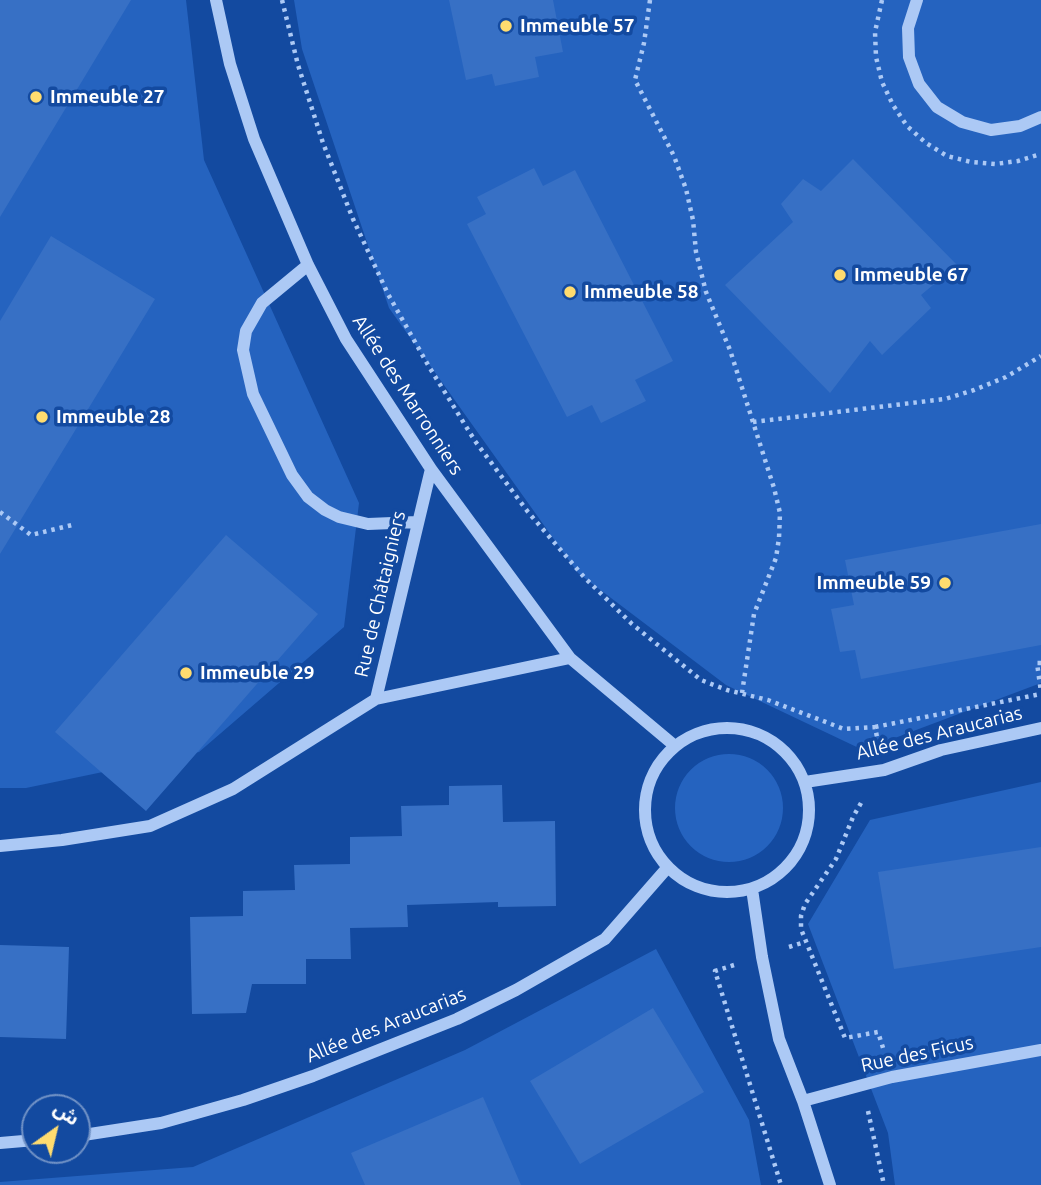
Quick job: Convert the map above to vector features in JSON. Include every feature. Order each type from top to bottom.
[{"type":"street","name":"Allée des Marronniers","points":[[216,0],[241,102],[282,207],[346,339],[431,469],[570,658],[675,746]]},
{"type":"street","points":[[917,0],[908,28],[909,57],[919,85],[937,107],[962,122],[990,130],[1020,126],[1041,117]]},
{"type":"street","points":[[308,265],[262,303],[246,331],[243,350],[253,394],[292,475],[307,497],[339,517],[368,524],[417,522]]},
{"type":"street","name":"Rue de Châtaigniers","points":[[431,469],[376,699],[570,658]]},
{"type":"street","points":[[0,846],[62,840],[150,826],[233,789],[376,699]]},
{"type":"street","points":[[713,728],[742,729],[769,738],[781,747],[799,769],[805,782],[810,811],[804,840],[789,865],[752,889],[734,892],[698,887],[682,879],[668,867],[652,844],[645,818],[646,791],[657,766],[675,746],[699,732],[713,728]]},
{"type":"street","name":"Allée des Araucarias","points":[[805,782],[884,770],[941,750],[1041,728]]},
{"type":"street","name":"Allée des Araucarias","points":[[91,1134],[161,1124],[243,1100],[313,1076],[457,1019],[605,939],[668,867]]},
{"type":"street","points":[[752,889],[762,957],[779,1039],[803,1101],[830,1185]]},
{"type":"street","name":"Rue des Ficus","points":[[803,1101],[892,1077],[1041,1050]]},
{"type":"street","points":[[0,1143],[21,1141]]},
{"type":"path","points":[[282,0],[298,65],[323,143],[388,293],[475,441],[528,512],[584,577],[632,624],[701,680],[727,691],[742,692],[768,700],[844,729],[875,727],[1041,693],[1037,663],[1041,663]]},
{"type":"path","points":[[650,0],[635,80],[674,156],[686,189],[696,252],[706,292],[730,349],[780,513],[779,538],[769,577],[754,614],[742,692]]},
{"type":"path","points":[[753,422],[945,398],[1006,377],[1041,356]]},
{"type":"path","points":[[0,512],[32,535],[72,525]]},
{"type":"path","points":[[805,942],[800,929],[805,904],[836,859],[857,809],[870,796],[888,788],[875,727]]},
{"type":"path","points":[[771,1185],[780,1183]]},
{"type":"shaded area","points":[[0,0],[186,0],[204,160],[359,503],[344,627],[199,752],[26,788],[0,788]]},
{"type":"shaded area","points":[[294,0],[1041,0],[1041,683],[863,750],[726,685],[578,573],[389,308],[302,49]]},
{"type":"shaded area","points":[[729,754],[750,758],[768,769],[779,787],[783,808],[779,829],[768,847],[750,858],[729,862],[708,858],[690,847],[679,829],[675,808],[679,787],[690,769],[708,758]]},
{"type":"shaded area","points":[[1041,782],[1041,1185],[895,1185],[888,1133],[808,924],[870,820]]},
{"type":"shaded area","points":[[656,949],[749,1120],[761,1185],[0,1185],[0,1182],[193,1167],[465,1050]]},
{"type":"building","name":"Immeuble 27","points":[[0,0],[131,0],[0,217]]},
{"type":"building","name":"Immeuble 57","points":[[449,0],[553,0],[563,52],[535,57],[539,77],[495,86],[492,74],[466,80]]},
{"type":"building","name":"Immeuble 67","points":[[853,159],[957,265],[921,295],[931,308],[882,355],[870,341],[830,393],[725,285],[793,222],[781,204],[803,179],[821,191]]},
{"type":"building","name":"Immeuble 58","points":[[534,168],[543,186],[575,170],[673,361],[635,380],[646,401],[601,423],[592,405],[567,417],[467,224],[486,214],[477,197]]},
{"type":"building","name":"Immeuble 28","points":[[51,236],[155,299],[0,554],[0,321]]},
{"type":"building","name":"Immeuble 59","points":[[1041,524],[1041,645],[861,679],[855,650],[840,652],[831,609],[854,605],[845,560]]},
{"type":"building","name":"Immeuble 29","points":[[226,535],[318,614],[146,811],[55,732]]},
{"type":"building","points":[[502,785],[503,822],[555,821],[556,906],[498,907],[498,902],[407,905],[408,927],[350,928],[351,959],[306,959],[306,984],[252,984],[246,1013],[192,1014],[190,917],[243,916],[243,891],[295,890],[294,865],[350,864],[350,837],[402,836],[401,806],[449,805],[449,786]]},
{"type":"building","points":[[1041,847],[1041,947],[894,969],[878,872]]},
{"type":"building","points":[[0,945],[69,947],[66,1039],[0,1037]]},
{"type":"building","points":[[653,1008],[704,1092],[580,1164],[530,1081]]},
{"type":"building","points":[[483,1097],[521,1185],[365,1185],[351,1153]]},
{"type":"place","name":"Immeuble 57","points":[[506,26]]},
{"type":"place","name":"Immeuble 27","points":[[36,97]]},
{"type":"place","name":"Immeuble 67","points":[[840,275]]},
{"type":"place","name":"Immeuble 58","points":[[570,292]]},
{"type":"place","name":"Immeuble 28","points":[[42,417]]},
{"type":"place","name":"Immeuble 59","points":[[945,583]]},
{"type":"place","name":"Immeuble 29","points":[[186,673]]}]
